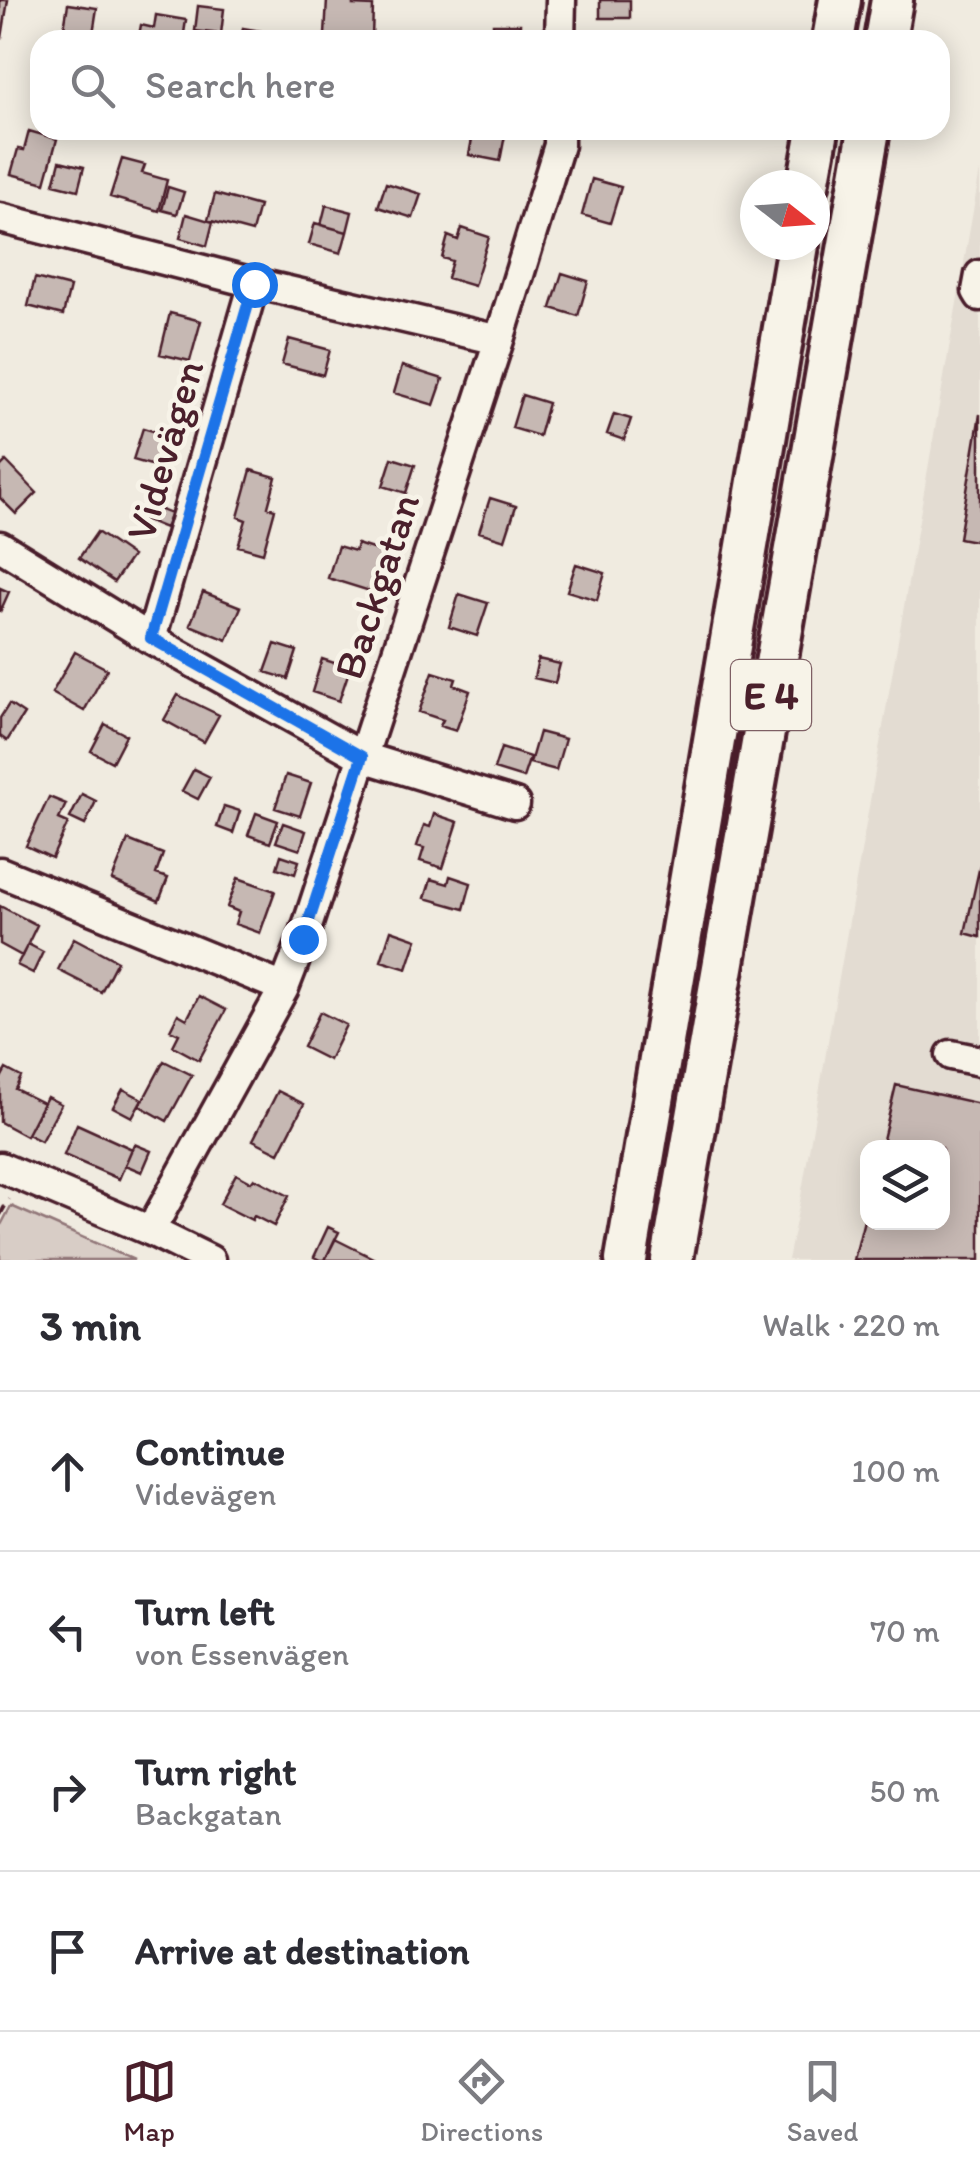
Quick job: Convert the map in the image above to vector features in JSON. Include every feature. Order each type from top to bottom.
[{"type":"highway","points":[[836,30],[840,0]]},
{"type":"highway","points":[[887,30],[892,0]]},
{"type":"highway","points":[[811,170],[816,140]]},
{"type":"highway","name":"E 4","points":[[672,1260],[868,140]]},
{"type":"highway","name":"E 4","points":[[626,1260],[795,260]]},
{"type":"street","points":[[560,30],[561,0]]},
{"type":"street","name":"Backgatan","points":[[158,1216],[284,988],[303,939],[499,340],[559,140]]},
{"type":"street","points":[[0,218],[254,284],[499,340]]},
{"type":"street","points":[[980,275],[980,296]]},
{"type":"street","name":"Videvägen","points":[[151,638],[254,284]]},
{"type":"street","points":[[0,546],[151,638],[362,757],[515,804]]},
{"type":"street","points":[[0,872],[284,988]]},
{"type":"street","points":[[951,1054],[980,1061]]},
{"type":"street","points":[[0,1167],[210,1260]]},
{"type":"path","points":[[0,1215],[12,1195]]},
{"type":"shaded area","points":[[980,171],[980,1260],[788,1260],[801,1196]]},
{"type":"shaded area","points":[[11,1206],[134,1260],[0,1260],[0,1227]]},
{"type":"building","points":[[0,0],[8,0],[2,38],[0,38]]},
{"type":"building","points":[[327,0],[354,0],[353,5],[373,6],[372,30],[325,30]]},
{"type":"building","points":[[600,0],[630,0],[630,18],[600,18]]},
{"type":"building","points":[[68,4],[97,8],[94,30],[64,30]]},
{"type":"building","points":[[198,6],[224,9],[221,30],[195,30]]},
{"type":"building","points":[[156,15],[186,20],[184,30],[140,30],[141,25],[154,28]]},
{"type":"building","points":[[493,24],[520,24],[520,30],[493,30]]},
{"type":"building","points":[[29,131],[30,140],[57,140],[45,183],[11,174],[18,149],[24,150]]},
{"type":"building","points":[[472,140],[504,140],[500,161],[469,155]]},
{"type":"building","points":[[122,159],[145,165],[142,173],[167,180],[159,211],[110,197]]},
{"type":"building","points":[[60,161],[84,167],[78,190],[54,184]]},
{"type":"building","points":[[592,179],[621,187],[610,223],[582,215]]},
{"type":"building","points":[[386,183],[421,194],[413,218],[378,207]]},
{"type":"building","points":[[168,187],[184,192],[177,214],[162,210]]},
{"type":"building","points":[[215,194],[259,206],[252,232],[208,220]]},
{"type":"building","points":[[326,205],[352,212],[347,232],[321,225]]},
{"type":"building","points":[[186,214],[213,222],[207,246],[180,238]]},
{"type":"building","points":[[315,223],[347,232],[341,253],[309,244]]},
{"type":"building","points":[[462,228],[489,237],[474,286],[447,278],[452,261],[442,258],[448,236],[458,240]]},
{"type":"building","points":[[562,273],[588,281],[578,316],[551,308]]},
{"type":"building","points":[[35,278],[70,287],[63,315],[28,306]]},
{"type":"building","points":[[170,313],[201,321],[190,361],[160,354]]},
{"type":"building","points":[[289,339],[330,350],[323,375],[282,364]]},
{"type":"building","points":[[402,366],[443,379],[434,405],[394,393]]},
{"type":"building","points":[[522,395],[548,403],[539,436],[512,428]]},
{"type":"building","points":[[614,414],[631,419],[624,440],[607,434]]},
{"type":"building","points":[[980,414],[980,542],[959,538]]},
{"type":"building","points":[[143,428],[170,436],[161,468],[133,460]]},
{"type":"building","points":[[392,458],[415,465],[406,493],[383,486]]},
{"type":"building","points":[[6,461],[37,493],[16,514],[0,498],[0,467]]},
{"type":"building","points":[[251,470],[276,477],[268,507],[275,509],[263,553],[238,546],[246,520],[238,517]]},
{"type":"building","points":[[490,498],[516,506],[505,540],[479,532]]},
{"type":"building","points":[[148,505],[171,514],[165,528],[143,519]]},
{"type":"building","points":[[97,532],[132,556],[114,582],[79,558]]},
{"type":"building","points":[[357,544],[388,554],[376,593],[328,578],[338,546],[355,551]]},
{"type":"building","points":[[576,564],[605,573],[597,600],[567,591]]},
{"type":"building","points":[[0,588],[9,592],[0,612]]},
{"type":"building","points":[[203,592],[241,607],[227,640],[190,625]]},
{"type":"building","points":[[459,594],[488,603],[477,636],[449,627]]},
{"type":"building","points":[[275,644],[297,651],[288,679],[265,672]]},
{"type":"building","points":[[75,652],[107,669],[84,711],[52,693]]},
{"type":"building","points":[[322,659],[350,668],[339,701],[312,692]]},
{"type":"building","points":[[538,659],[560,664],[555,683],[534,678]]},
{"type":"building","points":[[433,672],[456,679],[454,685],[470,691],[456,731],[440,726],[443,720],[419,712]]},
{"type":"building","points":[[178,695],[219,715],[204,742],[164,720]]},
{"type":"building","points":[[9,704],[24,714],[7,741],[0,736],[0,718]]},
{"type":"building","points":[[105,724],[126,735],[112,762],[91,751]]},
{"type":"building","points":[[539,732],[565,739],[556,770],[530,763]]},
{"type":"building","points":[[501,748],[530,757],[523,778],[494,769]]},
{"type":"building","points":[[194,769],[210,777],[198,799],[182,791]]},
{"type":"building","points":[[286,775],[311,783],[300,816],[275,808]]},
{"type":"building","points":[[82,794],[96,801],[85,825],[70,818]]},
{"type":"building","points":[[49,797],[66,804],[59,819],[68,823],[52,858],[26,846]]},
{"type":"building","points":[[224,806],[240,811],[233,833],[217,827]]},
{"type":"building","points":[[256,813],[278,821],[270,843],[248,835]]},
{"type":"building","points":[[434,814],[458,822],[443,868],[420,861],[424,848],[417,846],[424,825],[430,827]]},
{"type":"building","points":[[283,823],[306,831],[300,850],[276,842]]},
{"type":"building","points":[[128,840],[163,854],[156,874],[168,878],[159,901],[112,880]]},
{"type":"building","points":[[281,855],[299,861],[295,874],[277,868]]},
{"type":"building","points":[[980,865],[980,937],[965,933]]},
{"type":"building","points":[[450,876],[471,883],[464,909],[425,898],[431,879],[448,884]]},
{"type":"building","points":[[238,878],[275,891],[260,933],[235,924],[239,912],[227,907]]},
{"type":"building","points":[[0,906],[37,925],[22,956],[0,944]]},
{"type":"building","points":[[391,930],[417,939],[407,969],[381,961]]},
{"type":"building","points":[[74,938],[117,961],[101,992],[58,970]]},
{"type":"building","points":[[28,944],[43,952],[33,973],[17,965]]},
{"type":"building","points":[[199,996],[226,1010],[199,1060],[173,1046],[179,1034],[170,1030],[178,1014],[187,1019]]},
{"type":"building","points":[[320,1012],[346,1025],[329,1060],[303,1047]]},
{"type":"building","points":[[164,1061],[192,1075],[167,1121],[140,1106]]},
{"type":"building","points":[[6,1069],[21,1077],[15,1089],[43,1103],[26,1136],[0,1122],[0,1080]]},
{"type":"building","points":[[896,1085],[980,1104],[980,1260],[854,1260],[862,1230],[950,1230],[950,1140],[883,1140]]},
{"type":"building","points":[[123,1089],[142,1099],[132,1117],[113,1107]]},
{"type":"building","points":[[278,1091],[304,1104],[279,1153],[253,1140]]},
{"type":"building","points":[[47,1097],[61,1104],[41,1141],[27,1134]]},
{"type":"building","points":[[77,1124],[132,1149],[119,1179],[64,1155]]},
{"type":"building","points":[[134,1144],[151,1151],[142,1172],[125,1165]]},
{"type":"building","points":[[236,1174],[251,1182],[254,1178],[289,1196],[274,1226],[220,1204]]},
{"type":"building","points":[[328,1227],[339,1232],[325,1260],[320,1260],[314,1257]]},
{"type":"building","points":[[335,1239],[377,1260],[325,1260]]},
{"type":"route","points":[[254,284],[151,638],[362,757],[303,939]]}]
